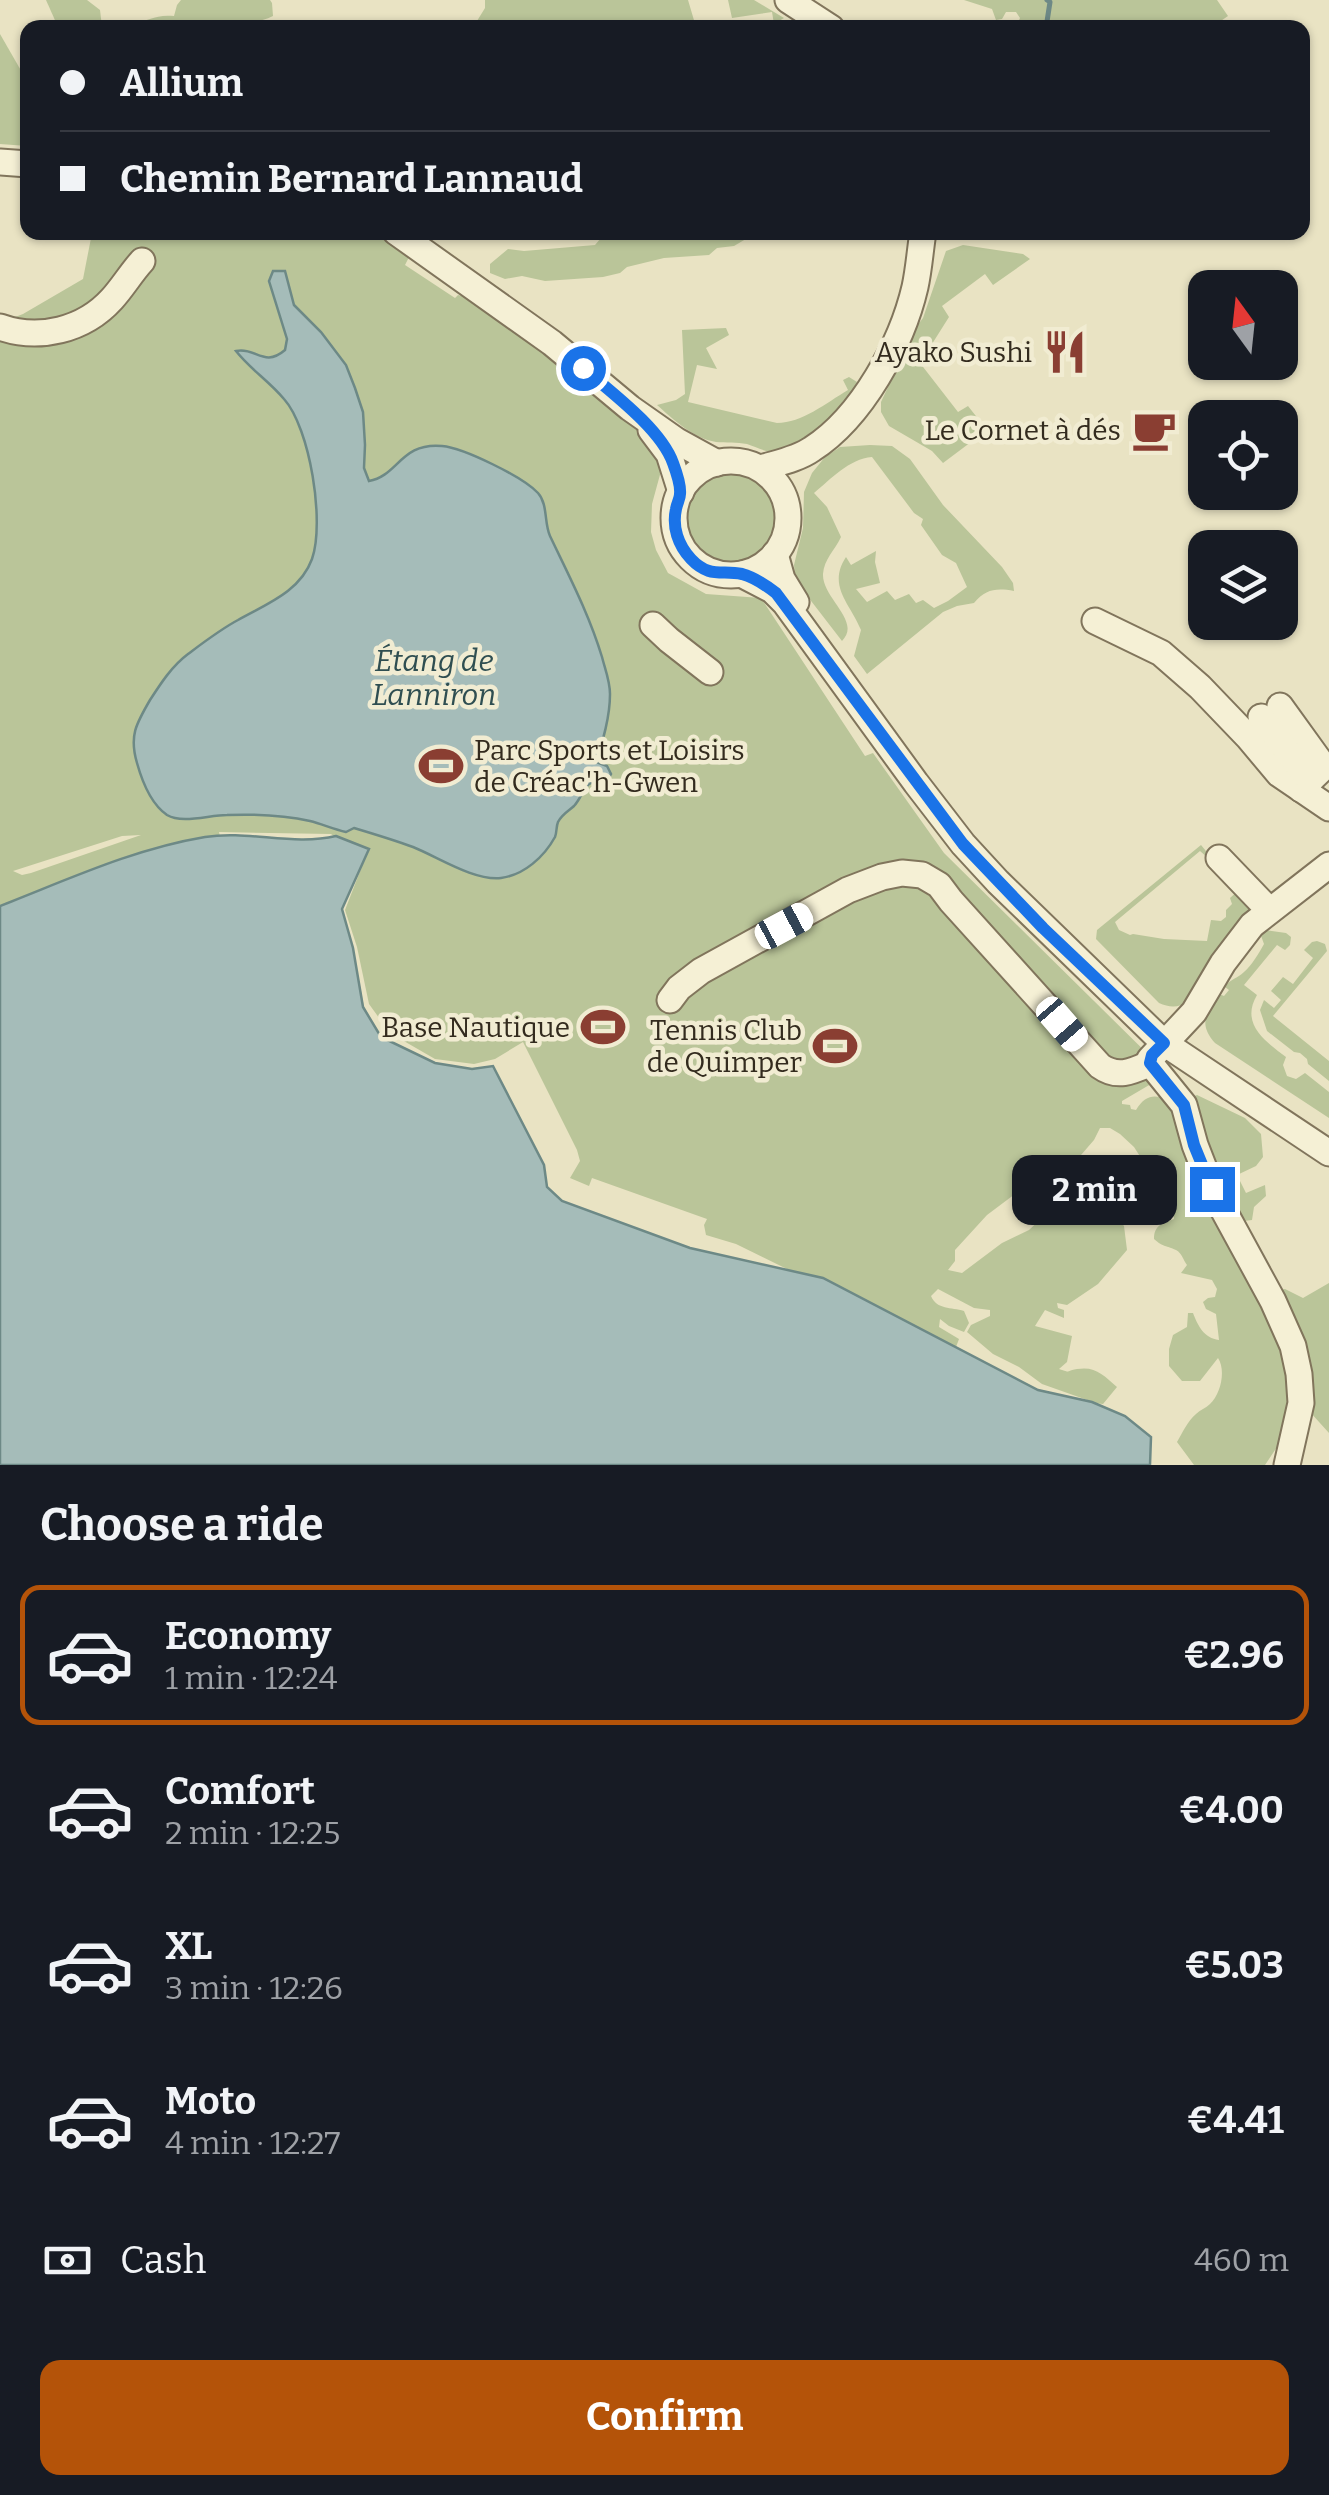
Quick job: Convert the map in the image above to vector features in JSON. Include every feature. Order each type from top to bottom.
[{"type":"street","points":[[788,0],[819,20]]},
{"type":"street","points":[[407,240],[552,343],[630,408],[677,441],[718,463]]},
{"type":"street","points":[[787,508],[778,485],[761,468],[738,462],[718,463],[689,480],[674,515],[675,527],[684,550],[694,562],[722,574],[740,574],[760,567],[776,554],[786,534],[787,508],[796,480],[811,450],[850,414],[895,346],[910,306],[922,240]]},
{"type":"street","points":[[0,327],[39,333],[81,322],[111,300],[142,260]]},
{"type":"street","points":[[630,408],[666,448],[681,492]]},
{"type":"street","points":[[761,468],[811,450]]},
{"type":"street","points":[[776,554],[784,584],[794,600],[944,806],[1033,904],[1094,955],[1164,1046],[1194,1145],[1212,1189],[1273,1301],[1292,1346],[1300,1374],[1301,1403],[1287,1465]]},
{"type":"street","points":[[740,574],[772,590],[785,603],[963,844],[1164,1046],[1329,1153]]},
{"type":"street","points":[[1095,621],[1160,653],[1200,687],[1279,774],[1305,784]]},
{"type":"street","points":[[653,625],[710,672]]},
{"type":"street","points":[[1271,711],[1305,784],[1329,808]]},
{"type":"street","points":[[1219,858],[1268,910]]},
{"type":"street","points":[[670,1000],[701,971],[848,890],[902,873],[929,878],[940,885],[1085,1050],[1116,1074],[1134,1070],[1164,1046],[1194,1012],[1236,944],[1268,910],[1329,865]]},
{"type":"street","points":[[1164,1046],[1329,1134]]},
{"type":"street","points":[[1272,1115],[1286,1115],[1329,1143]]},
{"type":"green space","points":[[46,0],[87,0],[100,10],[101,20],[55,20]]},
{"type":"green space","points":[[181,0],[270,0],[273,16],[264,20],[146,20],[174,16]]},
{"type":"green space","points":[[485,0],[688,0],[694,20],[478,20]]},
{"type":"green space","points":[[728,0],[754,0],[784,18],[773,20],[772,12],[732,18]]},
{"type":"green space","points":[[964,0],[1217,0],[1228,16],[1222,20],[1019,20],[1016,12],[1006,12],[996,20],[992,9]]},
{"type":"green space","points":[[0,34],[20,69],[20,145],[0,144]]},
{"type":"green space","points":[[91,240],[390,240],[411,253],[405,265],[455,298],[458,295],[476,300],[626,417],[657,446],[661,471],[652,504],[651,532],[668,573],[706,594],[761,598],[865,756],[873,753],[944,853],[1168,1074],[1122,1104],[1136,1110],[1150,1097],[1178,1104],[1197,1095],[1245,1118],[1261,1134],[1263,1157],[1256,1166],[1237,1175],[1246,1193],[1265,1185],[1266,1196],[1254,1207],[1252,1220],[1233,1217],[1235,1242],[1264,1258],[1280,1290],[1303,1298],[1329,1283],[1329,1433],[1310,1412],[1281,1441],[1265,1465],[1194,1465],[1177,1442],[1193,1417],[1214,1400],[1222,1369],[1218,1358],[1200,1381],[1182,1381],[1169,1366],[1169,1349],[1173,1335],[1187,1327],[1188,1313],[1193,1313],[1206,1334],[1219,1340],[1216,1314],[1206,1309],[1203,1302],[1215,1297],[1217,1289],[1212,1280],[1181,1273],[1187,1265],[1180,1253],[1154,1239],[1157,1228],[1174,1219],[1173,1206],[1162,1193],[1164,1188],[1158,1180],[1167,1169],[1143,1161],[1120,1134],[1100,1128],[1062,1177],[1023,1188],[987,1215],[955,1250],[955,1261],[948,1270],[962,1273],[1002,1243],[1029,1230],[1045,1215],[1062,1210],[1080,1212],[1091,1206],[1111,1210],[1124,1226],[1127,1250],[1098,1284],[1067,1305],[1057,1303],[1064,1310],[1064,1318],[1045,1310],[1035,1326],[1072,1336],[1067,1362],[1059,1369],[1094,1370],[1117,1387],[1103,1404],[1094,1403],[1125,1416],[1151,1437],[1150,1465],[0,1465],[0,315],[10,319],[83,279]],"holes":[[[219,832],[331,834],[335,837],[220,837]],[[141,835],[31,873],[13,871],[122,836]],[[366,856],[345,910],[369,1004],[390,1033],[435,1059],[474,1064],[495,1059],[523,1042],[577,1150],[580,1161],[570,1178],[589,1186],[592,1178],[707,1219],[706,1235],[736,1244],[789,1270],[690,1248],[562,1201],[547,1187],[544,1165],[493,1066],[472,1069],[434,1063],[381,1037],[364,1007],[342,909]],[[938,1289],[974,1308],[990,1310],[990,1316],[971,1325],[967,1332],[993,1354],[1042,1384],[1090,1401],[1038,1390],[956,1347],[959,1339],[939,1327],[940,1319],[964,1332],[969,1323],[964,1311],[941,1306],[934,1300],[931,1296]]]},
{"type":"green space","points":[[599,240],[744,240],[717,248],[709,255],[664,258],[603,277],[545,281],[522,276],[505,279],[490,273],[490,264],[508,249],[595,245]]},
{"type":"green space","points":[[963,245],[1023,254],[1030,259],[993,285],[985,274],[942,306],[949,317],[920,363],[958,412],[968,406],[987,430],[943,463],[932,451],[889,426],[881,412],[881,402],[923,318],[946,251]]},
{"type":"green space","points":[[726,328],[729,335],[706,348],[717,369],[697,365],[688,402],[786,422],[814,411],[848,390],[843,380],[849,377],[857,382],[823,424],[788,449],[769,452],[747,444],[699,437],[657,405],[685,394],[682,330]]},
{"type":"green space","points":[[892,446],[910,459],[943,505],[1002,567],[1014,591],[992,591],[974,603],[943,612],[867,674],[854,656],[861,630],[839,586],[846,557],[851,565],[876,551],[880,583],[856,589],[867,602],[887,591],[895,600],[909,594],[916,603],[923,600],[934,608],[967,587],[956,563],[942,555],[921,525],[923,519],[914,513],[872,457],[848,466],[814,493],[827,507],[841,537],[823,574],[828,592],[845,617],[847,633],[842,641],[798,584],[794,565],[803,528],[804,492],[812,473],[840,447]]},
{"type":"green space","points":[[731,471],[749,474],[764,485],[775,500],[775,536],[764,551],[749,562],[731,565],[713,562],[698,551],[687,536],[684,518],[687,500],[698,485],[713,474]]},
{"type":"green space","points":[[1201,845],[1208,858],[1200,851],[1115,922],[1119,930],[1130,935],[1207,941],[1211,920],[1226,917],[1232,904],[1230,898],[1239,890],[1254,905],[1188,1001],[1167,1006],[1159,1003],[1096,939],[1097,930]]},
{"type":"green space","points":[[1260,933],[1286,933],[1291,937],[1290,945],[1285,950],[1277,945],[1244,985],[1257,995],[1251,1015],[1253,1023],[1263,1038],[1286,1057],[1283,1065],[1287,1076],[1296,1079],[1305,1073],[1329,1092],[1329,1118],[1215,1043],[1207,1030],[1210,1007],[1219,994],[1224,996],[1229,990],[1227,984],[1253,962],[1264,944]]},
{"type":"green space","points":[[1317,941],[1325,944],[1327,951],[1273,1016],[1329,1061],[1329,1081],[1300,1053],[1267,1031],[1260,1010],[1264,1000],[1274,1008],[1281,1000],[1271,991],[1283,977],[1293,984],[1313,958],[1304,950]]},
{"type":"water","name":"Étang de Lanniron","points":[[273,271],[285,271],[294,305],[346,365],[363,412],[364,468],[369,481],[387,473],[417,449],[442,446],[507,472],[530,486],[543,503],[550,536],[585,610],[607,675],[609,711],[596,762],[607,766],[611,774],[607,781],[588,785],[560,819],[555,837],[545,851],[518,873],[501,878],[479,876],[384,837],[354,828],[346,832],[300,819],[248,815],[173,818],[156,805],[144,784],[135,754],[135,730],[163,681],[206,640],[291,589],[312,559],[316,500],[301,431],[284,399],[236,351],[271,357],[285,350],[287,339],[269,281]]},
{"type":"water","points":[[221,835],[303,839],[336,836],[369,849],[342,909],[363,1007],[381,1037],[435,1063],[472,1069],[493,1066],[544,1165],[547,1187],[562,1201],[690,1248],[823,1278],[1038,1390],[1092,1402],[1125,1416],[1151,1437],[1150,1465],[0,1465],[0,906],[101,866],[178,842]]},
{"type":"waterway","points":[[1047,0],[1047,20]]},
{"type":"place","name":"Ayako Sushi","points":[[1065,352]]},
{"type":"place","name":"Le Cornet à dés","points":[[1154,430]]},
{"type":"place","name":"Parc Sports et Loisirs de Créac'h-Gwen","points":[[441,766]]},
{"type":"place","name":"Base Nautique","points":[[603,1027]]},
{"type":"place","name":"Tennis Club de Quimper","points":[[835,1046]]},
{"type":"route","points":[[583,368],[630,408],[666,448],[681,492],[676,503],[675,527],[678,539],[694,562],[722,574],[740,574],[776,593],[963,844],[1043,928],[1164,1043],[1150,1063],[1184,1105],[1194,1145],[1212,1189]]}]
